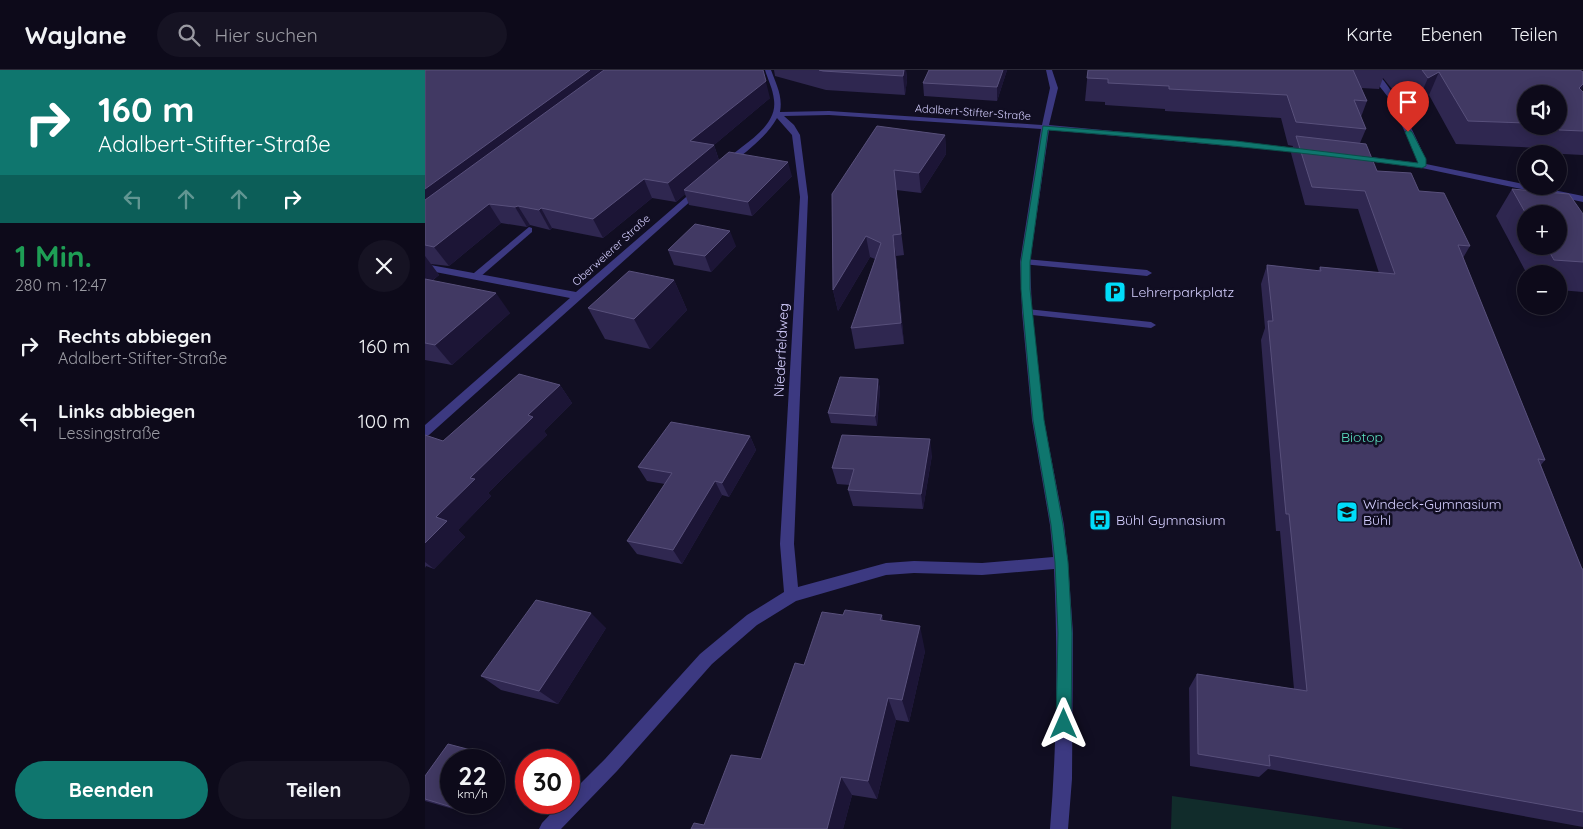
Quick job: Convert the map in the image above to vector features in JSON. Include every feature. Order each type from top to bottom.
[{"type":"street","points":[[721,169],[771,124],[777,114],[778,101],[768,70]]},
{"type":"street","points":[[1049,70],[1053,88],[1045,128],[1025,262],[1027,312],[1038,420],[1057,525],[1061,562],[1065,633],[1063,779],[1059,829]]},
{"type":"street","points":[[1367,70],[1381,79],[1393,99],[1422,159],[1422,166]]},
{"type":"street","name":"Adalbert-Stifter-Straße","points":[[777,114],[829,113],[1110,132],[1319,152]]},
{"type":"street","name":"Niederfeldweg","points":[[777,114],[790,126],[796,135],[803,197],[787,544],[792,595]]},
{"type":"street","points":[[1347,156],[1422,166],[1583,199]]},
{"type":"street","name":"Oberweierer Straße","points":[[425,432],[706,182]]},
{"type":"street","points":[[477,276],[529,230]]},
{"type":"street","points":[[1025,262],[1147,273]]},
{"type":"street","points":[[425,267],[579,296]]},
{"type":"street","points":[[1027,312],[1151,325]]},
{"type":"street","points":[[548,829],[611,765],[706,659],[745,626],[792,595],[886,569],[914,567],[982,569],[1061,562]]},
{"type":"green space","points":[[1172,796],[1404,829],[1171,829]]},
{"type":"building","points":[[425,70],[590,70],[425,189]]},
{"type":"building","points":[[604,70],[763,70],[766,81],[690,141],[714,145],[668,183],[644,179],[593,219],[541,208],[539,210],[489,204],[434,247],[425,245],[425,200]]},
{"type":"building","points":[[819,70],[904,70],[903,76]]},
{"type":"building","points":[[929,70],[1003,70],[997,87],[923,83]]},
{"type":"building","points":[[1088,70],[1353,70],[1367,101],[1354,100],[1366,129],[1296,122],[1287,95],[1169,89],[1169,86],[1108,83],[1108,79],[1087,78]]},
{"type":"building","points":[[1422,70],[1580,70],[1583,72],[1583,84],[1579,88],[1583,92],[1583,131],[1567,130],[1567,85],[1517,85],[1517,123],[1468,121],[1439,72],[1428,78]]},
{"type":"building","points":[[877,126],[945,135],[919,173],[894,170],[901,234],[893,235],[901,323],[851,328],[881,243],[866,236],[833,290],[832,194]]},
{"type":"building","points":[[1296,136],[1366,144],[1377,171],[1411,173],[1419,191],[1444,193],[1470,246],[1458,245],[1545,460],[1538,459],[1583,569],[1583,812],[1269,755],[1270,766],[1198,754],[1197,674],[1307,691],[1289,514],[1286,514],[1268,321],[1273,321],[1267,265],[1321,271],[1320,267],[1395,274],[1365,191],[1312,187]]},
{"type":"building","points":[[729,152],[788,162],[748,202],[684,190]]},
{"type":"building","points":[[1512,189],[1517,189],[1517,195],[1569,194],[1583,214],[1583,262],[1554,260],[1551,255],[1567,255],[1567,205],[1521,205]]},
{"type":"building","points":[[695,224],[730,231],[705,256],[668,250]]},
{"type":"building","points":[[629,271],[674,280],[634,319],[588,308]]},
{"type":"building","points":[[425,279],[496,293],[435,345],[425,343]]},
{"type":"building","points":[[519,374],[560,385],[528,415],[533,417],[470,478],[475,479],[436,517],[447,521],[425,543],[425,435],[443,441]]},
{"type":"building","points":[[840,377],[878,379],[875,416],[828,413]]},
{"type":"building","points":[[671,422],[750,436],[722,483],[715,481],[673,550],[627,541],[672,473],[638,467]]},
{"type":"building","points":[[842,435],[930,439],[921,494],[848,490],[854,469],[832,468]]},
{"type":"building","points":[[536,600],[591,613],[539,691],[481,676]]},
{"type":"building","points":[[845,610],[882,615],[880,620],[920,626],[902,700],[888,698],[868,781],[841,777],[827,829],[691,829],[694,823],[704,825],[731,755],[761,759],[795,663],[804,665],[822,612],[843,615]]},
{"type":"building","points":[[448,744],[467,749],[444,749]]},
{"type":"building","points":[[440,755],[440,804],[425,799],[425,776]]},
{"type":"place","name":"Lehrerparkplatz","points":[[1115,292]]},
{"type":"place","name":"Windeck-Gymnasium Bühl","points":[[1347,512]]},
{"type":"place","name":"Bühl Gymnasium","points":[[1100,520]]},
{"type":"route","points":[[1064,724],[1065,633],[1061,562],[1057,525],[1038,420],[1027,312],[1025,262],[1045,128],[1236,143],[1422,166],[1422,159],[1408,132]]},
{"type":"park label","name":"Biotop","points":[[1362,437]]}]
